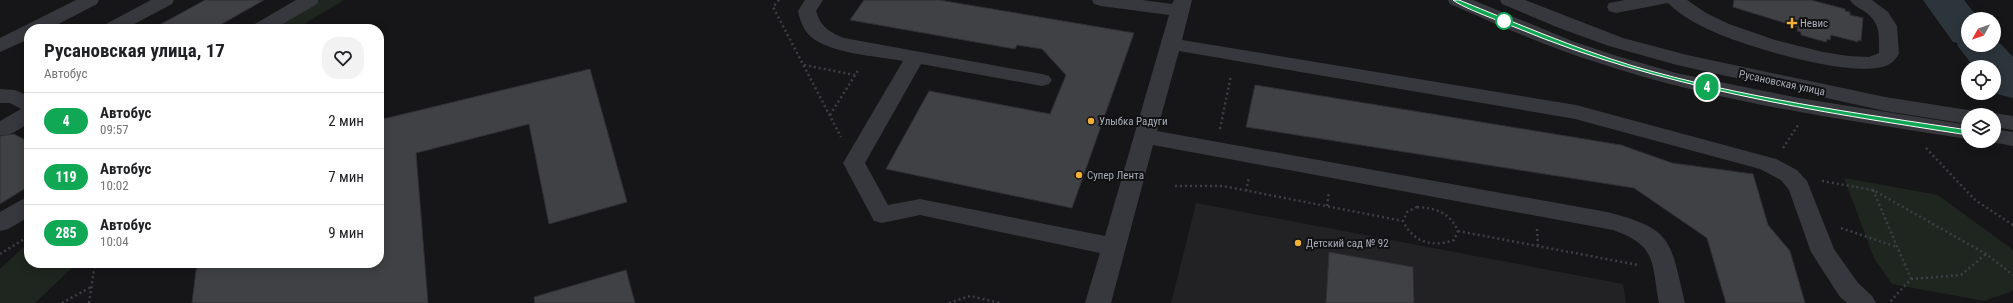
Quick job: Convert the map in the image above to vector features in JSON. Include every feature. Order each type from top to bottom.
[{"type":"street","points":[[44,24],[90,0]]},
{"type":"street","points":[[120,24],[165,0]]},
{"type":"street","points":[[269,24],[310,0]]},
{"type":"street","points":[[814,0],[807,11],[810,25],[821,35],[839,43],[1042,80]]},
{"type":"street","points":[[1098,303],[1182,6],[1101,0]]},
{"type":"street","name":"Русановская улица","points":[[1457,0],[1557,42],[1630,67],[1768,101],[1961,131]]},
{"type":"street","name":"Русановская улица","points":[[1509,0],[1566,24],[1616,42],[1684,61],[1885,104],[1961,116]]},
{"type":"street","points":[[1616,7],[1661,0]]},
{"type":"street","points":[[1675,0],[1709,22],[1737,35],[1831,60],[1867,64],[1883,60],[1889,54],[1889,27],[1886,19],[1876,10],[1859,0]]},
{"type":"street","points":[[0,46],[24,34]]},
{"type":"street","points":[[1172,44],[1576,112],[1768,164],[1789,175],[1799,187],[1823,252],[1850,290],[1863,303]]},
{"type":"street","points":[[915,57],[854,162],[882,214],[920,207],[1114,247]]},
{"type":"street","points":[[0,96],[15,96],[24,102]]},
{"type":"street","points":[[3,128],[24,117]]},
{"type":"street","points":[[2001,121],[2013,123]]},
{"type":"street","points":[[1146,136],[1628,225],[1649,237],[1660,249],[1672,303]]},
{"type":"street","points":[[2001,137],[2013,139]]},
{"type":"street","points":[[0,223],[24,209]]},
{"type":"path","points":[[779,0],[773,7],[854,162]]},
{"type":"path","points":[[830,116],[872,49]]},
{"type":"path","points":[[1216,149],[1236,54]]},
{"type":"path","points":[[804,65],[855,75]]},
{"type":"path","points":[[1768,164],[1770,156],[1785,146],[1800,122]]},
{"type":"path","points":[[1922,144],[1975,200],[2013,225]]},
{"type":"path","points":[[1789,175],[1873,190],[1986,254],[2013,275]]},
{"type":"path","points":[[1175,186],[1223,186],[1403,221]]},
{"type":"path","points":[[1873,190],[1911,279]]},
{"type":"path","points":[[1417,207],[1430,208],[1444,213],[1454,221],[1458,231],[1454,240],[1444,244],[1430,244],[1416,239],[1406,230],[1403,221],[1407,212],[1417,207]]},
{"type":"path","points":[[1809,214],[1852,233],[1897,247]]},
{"type":"path","points":[[1458,231],[1664,270]]},
{"type":"path","points":[[0,254],[24,239]]},
{"type":"path","points":[[1888,303],[1911,279],[1961,275],[1986,254]]},
{"type":"path","points":[[89,303],[94,268]]},
{"type":"path","points":[[62,303],[91,286]]},
{"type":"path","points":[[949,303],[970,296],[1000,303]]},
{"type":"shaded area","points":[[321,0],[344,0],[304,24],[280,24]]},
{"type":"shaded area","points":[[1844,178],[1938,195],[2013,250],[2013,291],[1984,301],[1892,284],[1874,258]]},
{"type":"shaded area","name":"Детский сад № 92","points":[[1196,203],[1623,284],[1626,303],[1171,303]]},
{"type":"shaded area","points":[[24,247],[24,268],[72,268],[35,303],[0,303],[0,269]]},
{"type":"building","points":[[205,0],[264,0],[222,24],[161,24]]},
{"type":"building","points":[[864,0],[939,0],[1134,33],[1072,208],[886,169],[929,91],[1050,114],[1066,75],[1042,49],[1017,45],[1015,49],[850,20]]},
{"type":"building","points":[[1734,0],[1811,0],[1845,9],[1845,11],[1850,12],[1850,15],[1863,18],[1861,41],[1858,40],[1858,42],[1831,35],[1830,40],[1827,39],[1826,42],[1801,35],[1801,32],[1797,31],[1798,27],[1733,7]]},
{"type":"building","points":[[590,69],[627,202],[549,224],[529,124],[416,153],[428,303],[192,303],[196,268],[384,268],[384,119]]},
{"type":"building","points":[[1255,85],[1621,145],[1672,163],[1753,174],[1768,225],[1790,251],[1805,303],[1726,303],[1707,238],[1634,188],[1246,127]]},
{"type":"building","points":[[14,134],[24,139],[24,189],[0,204],[0,136]]},
{"type":"building","points":[[1329,252],[1413,267],[1414,303],[1326,303]]},
{"type":"building","points":[[626,270],[635,303],[535,303],[534,297]]},
{"type":"waterway","points":[[1943,0],[1961,24]]},
{"type":"waterway","points":[[1984,52],[2013,84]]},
{"type":"bus line","name":"4","points":[[1457,0],[1557,42],[1630,67],[1768,101],[1961,131]]},
{"type":"place","name":"Невис","points":[[1792,23]]},
{"type":"place","name":"Улыбка Радуги","points":[[1091,121]]},
{"type":"place","name":"Супер Лента","points":[[1079,175]]},
{"type":"place","name":"Детский сад № 92","points":[[1298,243]]}]
